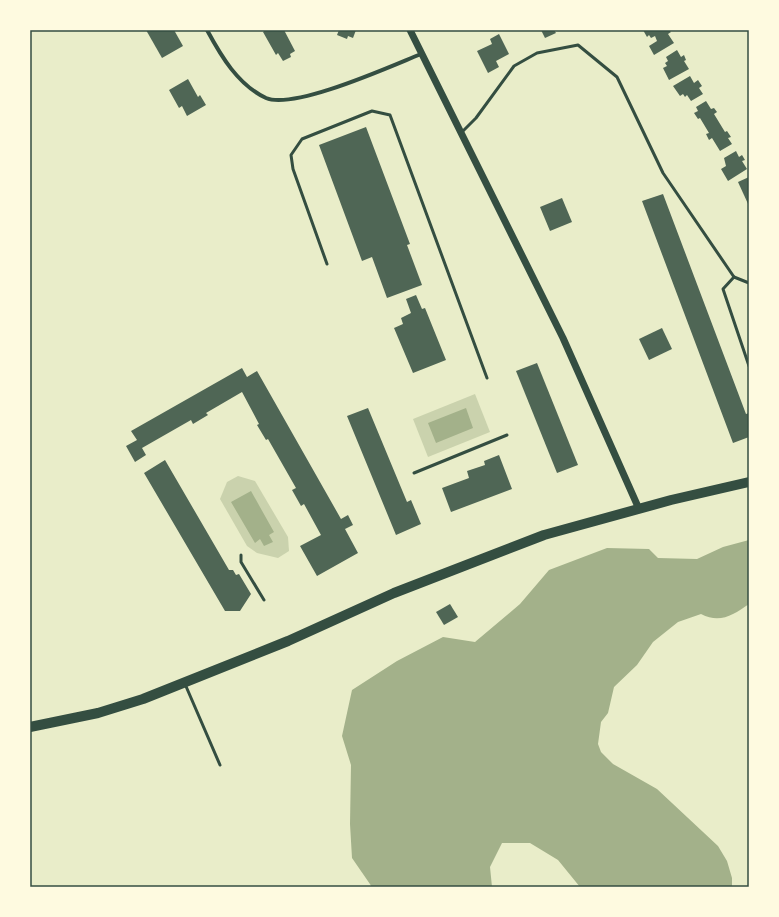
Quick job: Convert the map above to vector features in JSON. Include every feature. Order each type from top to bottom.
[{"type":"main road","points":[[30,728],[98,712],[143,699],[288,641],[394,593],[537,538],[639,509],[749,482]]},
{"type":"street","points":[[207,30],[238,79],[268,99],[290,100],[316,94],[421,54]]},
{"type":"street","points":[[410,30],[563,338],[639,509]]},
{"type":"lane","points":[[462,132],[476,118],[514,66],[537,53],[578,46],[617,77],[663,173],[734,277],[749,283]]},
{"type":"lane","points":[[328,264],[293,169],[291,155],[302,139],[372,111],[390,115],[487,378]]},
{"type":"lane","points":[[734,277],[723,290],[749,366]]},
{"type":"lane","points":[[414,473],[507,435]]},
{"type":"lane","points":[[241,555],[241,562],[264,600]]},
{"type":"lane","points":[[184,683],[220,765]]},
{"type":"shaded area","points":[[475,394],[490,432],[428,457],[413,419]]},
{"type":"shaded area","points":[[466,408],[473,428],[436,443],[428,423]]},
{"type":"shaded area","points":[[238,476],[255,481],[288,537],[289,551],[278,558],[257,553],[247,546],[220,499],[227,482]]},
{"type":"shaded area","points":[[251,491],[274,532],[269,535],[273,542],[264,546],[260,539],[255,543],[231,502]]},
{"type":"shaded area","points":[[749,540],[749,604],[732,615],[726,617],[714,618],[701,614],[678,622],[653,642],[637,665],[614,687],[608,713],[601,722],[598,744],[601,752],[613,764],[657,789],[718,846],[727,861],[732,878],[732,887],[580,887],[558,860],[530,843],[502,843],[490,867],[492,887],[372,887],[352,858],[350,824],[351,765],[342,736],[352,690],[397,661],[443,637],[475,642],[520,604],[549,570],[607,548],[649,549],[658,558],[697,559],[723,547]]},
{"type":"building","points":[[146,30],[174,30],[183,46],[162,58]]},
{"type":"building","points":[[265,30],[284,30],[295,51],[290,54],[291,57],[283,61],[278,53],[276,55],[263,32]]},
{"type":"building","points":[[339,30],[356,30],[353,38],[348,36],[347,39],[337,35]]},
{"type":"building","points":[[541,30],[554,30],[556,33],[545,38]]},
{"type":"building","points":[[643,30],[669,30],[671,32],[668,34],[674,43],[654,55],[649,46],[657,41],[655,36],[651,38],[649,35],[647,37]]},
{"type":"building","points":[[499,34],[509,54],[496,61],[499,67],[488,73],[477,51],[492,44],[490,39]]},
{"type":"building","points":[[677,50],[681,57],[684,55],[686,60],[684,61],[689,69],[669,80],[663,68],[667,66],[665,63],[668,61],[666,57]]},
{"type":"building","points":[[690,76],[694,83],[698,80],[702,86],[699,88],[703,94],[691,101],[687,95],[685,97],[683,94],[680,96],[673,86]]},
{"type":"building","points":[[188,79],[198,97],[200,95],[206,105],[187,116],[182,106],[179,108],[169,90]]},
{"type":"building","points":[[706,101],[711,109],[714,108],[717,112],[714,114],[725,132],[727,131],[731,137],[728,138],[732,144],[720,151],[712,138],[709,140],[706,134],[709,133],[700,118],[698,119],[694,113],[698,111],[696,107]]},
{"type":"building","points":[[366,127],[410,244],[407,245],[422,285],[387,298],[372,257],[362,261],[319,145]]},
{"type":"building","points":[[736,151],[739,157],[742,155],[745,160],[742,161],[747,169],[728,181],[721,169],[726,166],[724,158]]},
{"type":"building","points":[[749,177],[749,206],[738,182]]},
{"type":"building","points":[[663,194],[746,414],[749,413],[749,437],[733,443],[642,201]]},
{"type":"building","points":[[562,198],[572,222],[550,231],[540,207]]},
{"type":"building","points":[[416,295],[422,309],[425,308],[446,360],[413,373],[394,328],[403,324],[401,318],[411,313],[406,299]]},
{"type":"building","points":[[662,328],[672,349],[649,360],[639,339]]},
{"type":"building","points":[[537,363],[578,465],[557,473],[516,371]]},
{"type":"building","points":[[242,368],[247,377],[257,371],[341,519],[348,515],[353,525],[345,529],[358,553],[317,576],[300,546],[321,535],[304,504],[301,506],[292,490],[296,488],[268,439],[266,440],[257,425],[259,424],[242,392],[206,413],[208,415],[193,424],[191,420],[142,448],[146,455],[135,462],[126,446],[137,440],[131,431]]},
{"type":"building","points":[[368,408],[407,502],[411,500],[421,524],[396,535],[347,416]]},
{"type":"building","points":[[499,455],[512,489],[451,512],[442,488],[469,478],[467,471],[485,465],[484,461]]},
{"type":"building","points":[[165,460],[229,570],[233,570],[236,575],[239,574],[251,594],[240,611],[225,611],[144,473]]},
{"type":"building","points":[[450,604],[458,617],[444,625],[436,612]]}]
